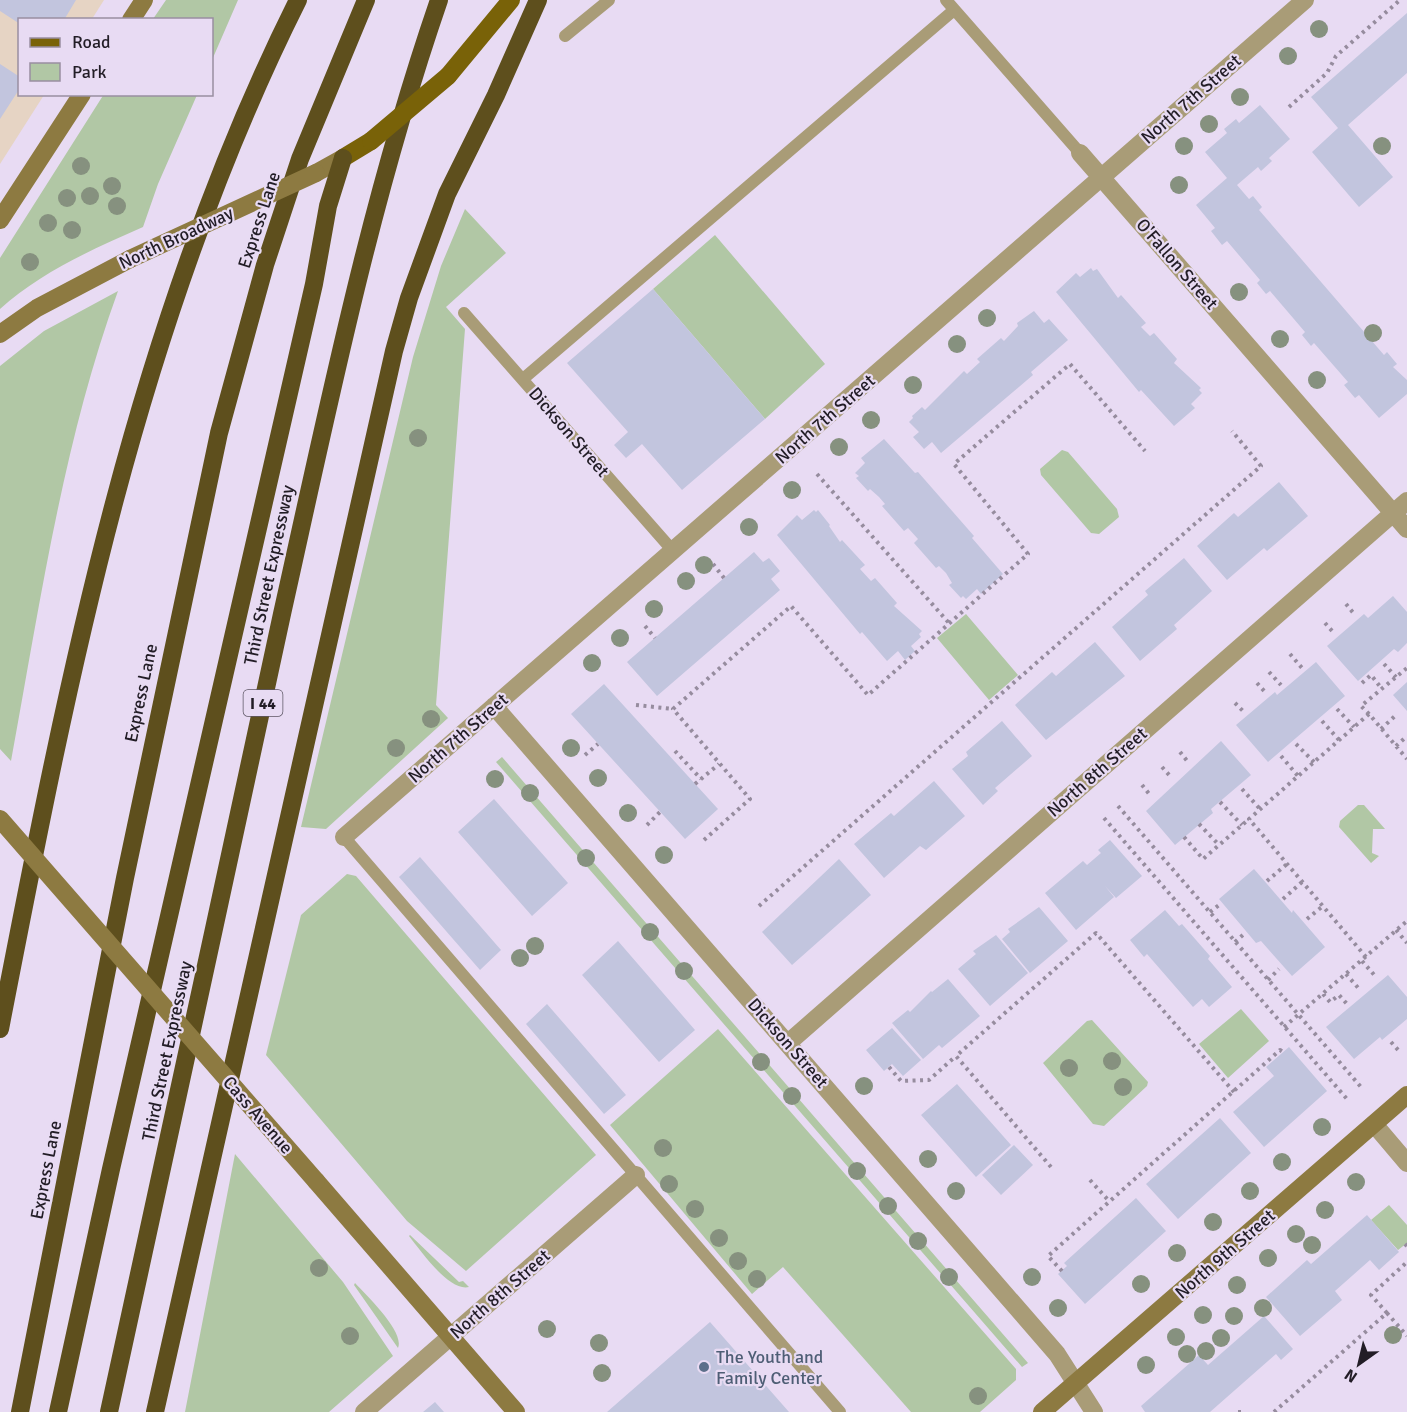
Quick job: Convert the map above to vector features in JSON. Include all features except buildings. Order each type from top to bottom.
[{"type":"highway","points":[[288,20],[292,0]]},
{"type":"highway","points":[[0,1029],[66,698],[104,532],[134,425],[169,312],[204,216],[298,0]]},
{"type":"highway","name":"Express Lane","points":[[20,1412],[125,878],[219,433],[265,265],[297,169],[366,0]]},
{"type":"highway","name":"Third Street Expressway","points":[[110,1412],[317,455],[367,239],[396,130],[439,0]]},
{"type":"highway","points":[[155,1412],[394,351],[413,287],[447,194],[496,95],[538,0]]},
{"type":"highway","points":[[58,1412],[116,1146],[314,284],[328,206],[342,158]]},
{"type":"main road","points":[[132,18],[144,0]]},
{"type":"main road","name":"North Broadway","points":[[0,334],[37,308],[130,259],[316,172],[370,141],[448,76],[511,0]]},
{"type":"main road","points":[[0,220],[81,96]]},
{"type":"main road","name":"Cass Avenue","points":[[0,819],[516,1412]]},
{"type":"main road","name":"North 9th Street","points":[[1042,1412],[1407,1095]]},
{"type":"street","name":"North 7th Street","points":[[344,837],[674,552],[1305,0]]},
{"type":"street","name":"O'Fallon Street","points":[[1080,153],[1400,507],[1407,529]]},
{"type":"street","name":"North 8th Street","points":[[788,1043],[1400,507]]},
{"type":"street","name":"Dickson Street","points":[[494,706],[1057,1354],[1094,1412]]},
{"type":"street","points":[[1374,1124],[1407,1163]]},
{"type":"street","name":"North 8th Street","points":[[364,1412],[636,1175]]},
{"type":"lane","points":[[565,36],[609,0]]},
{"type":"lane","name":"O'Fallon Street","points":[[945,0],[1080,153]]},
{"type":"lane","points":[[523,379],[954,10]]},
{"type":"lane","name":"Dickson Street","points":[[464,313],[674,552]]},
{"type":"lane","points":[[344,837],[840,1412]]},
{"type":"path","points":[[1289,107],[1327,73],[1336,56],[1400,0]]},
{"type":"path","points":[[673,709],[791,606],[868,695],[1028,554],[954,464],[1070,364],[1145,451]]},
{"type":"path","points":[[759,906],[1261,466],[1232,431]]},
{"type":"path","points":[[817,474],[950,623]]},
{"type":"path","points":[[713,564],[724,578]]},
{"type":"path","points":[[1346,604],[1355,615]]},
{"type":"path","points":[[1325,623],[1334,633]]},
{"type":"path","points":[[645,626],[655,638]]},
{"type":"path","points":[[1290,654],[1302,668]]},
{"type":"path","points":[[1384,664],[1396,677]]},
{"type":"path","points":[[1407,668],[1361,706],[1407,759]]},
{"type":"path","points":[[1269,672],[1281,685]]},
{"type":"path","points":[[1362,683],[1371,675],[1382,689]]},
{"type":"path","points":[[1257,683],[1266,693]]},
{"type":"path","points":[[1235,703],[1244,712]]},
{"type":"path","points":[[636,705],[673,709],[750,799],[704,840]]},
{"type":"path","points":[[1337,709],[1354,727]]},
{"type":"path","points":[[1184,837],[1203,859],[1369,714]]},
{"type":"path","points":[[1381,729],[1395,716]]},
{"type":"path","points":[[1322,721],[1339,740]]},
{"type":"path","points":[[1396,746],[1407,736]]},
{"type":"path","points":[[585,755],[598,744]]},
{"type":"path","points":[[1296,744],[1314,762]]},
{"type":"path","points":[[675,751],[701,779]]},
{"type":"path","points":[[1180,752],[1188,762]]},
{"type":"path","points":[[1281,756],[1298,776]]},
{"type":"path","points":[[695,784],[720,764]]},
{"type":"path","points":[[1162,767],[1171,777]]},
{"type":"path","points":[[1142,785],[1150,795]]},
{"type":"path","points":[[1242,789],[1260,809]]},
{"type":"path","points":[[1220,802],[1242,825]]},
{"type":"path","points":[[1118,806],[1361,1087]]},
{"type":"path","points":[[647,825],[660,812]]},
{"type":"path","points":[[1104,818],[1347,1099]]},
{"type":"path","points":[[1249,819],[1366,957]]},
{"type":"path","points":[[1199,824],[1219,845]]},
{"type":"path","points":[[1267,880],[1287,864]]},
{"type":"path","points":[[1283,899],[1302,882]]},
{"type":"path","points":[[1210,912],[1219,905]]},
{"type":"path","points":[[1307,918],[1323,906]]},
{"type":"path","points":[[1284,1027],[1407,921]]},
{"type":"path","points":[[1396,930],[1407,943]]},
{"type":"path","points":[[889,1067],[901,1081],[929,1080],[1096,933],[1234,1092]]},
{"type":"path","points":[[1235,942],[1244,934]]},
{"type":"path","points":[[1362,961],[1376,977]]},
{"type":"path","points":[[1268,980],[1279,969]]},
{"type":"path","points":[[1346,974],[1360,990]]},
{"type":"path","points":[[1323,994],[1330,1002],[1339,995],[1347,1004]]},
{"type":"path","points":[[1391,1042],[1400,1052]]},
{"type":"path","points":[[1062,1271],[1048,1256],[1280,1050],[1283,1052]]},
{"type":"path","points":[[956,1056],[1051,1167]]},
{"type":"path","points":[[1090,1180],[1109,1202]]},
{"type":"path","points":[[1407,1262],[1371,1295],[1407,1336]]},
{"type":"path","points":[[1275,1412],[1387,1313]]},
{"type":"shaded area","points":[[0,0],[104,0],[93,18],[18,18],[18,96],[43,96],[0,164]]},
{"type":"green space","points":[[166,0],[238,0],[213,58],[213,18],[154,18]]},
{"type":"green space","points":[[103,96],[197,96],[158,184],[143,227],[50,273],[0,309],[0,258]]},
{"type":"green space","points":[[465,209],[506,253],[446,307],[465,329],[436,705],[448,718],[326,829],[301,827],[413,357],[441,266]]},
{"type":"green space","points":[[715,235],[825,364],[765,419],[653,289]]},
{"type":"green space","points":[[118,291],[82,406],[68,465],[43,583],[11,761],[0,749],[0,366],[44,331]]},
{"type":"green space","points":[[1062,450],[1068,452],[1117,509],[1119,517],[1099,534],[1091,533],[1041,475],[1040,469]]},
{"type":"green space","points":[[966,614],[1018,675],[989,700],[937,638]]},
{"type":"green space","points":[[502,757],[1028,1363],[1022,1367],[496,762]]},
{"type":"green space","points":[[1358,805],[1364,805],[1385,829],[1373,829],[1372,853],[1379,856],[1371,863],[1339,827],[1340,821]]},
{"type":"green space","points":[[347,874],[356,876],[596,1155],[466,1271],[407,1221],[266,1055],[301,915]]},
{"type":"green space","points":[[1241,1009],[1269,1041],[1228,1078],[1199,1044]]},
{"type":"green space","points":[[1092,1020],[1148,1082],[1147,1086],[1104,1126],[1093,1124],[1043,1063],[1087,1021]]},
{"type":"green space","points":[[718,1029],[1016,1369],[1016,1380],[980,1412],[911,1412],[783,1267],[752,1294],[610,1125]]},
{"type":"green space","points":[[235,1154],[343,1282],[393,1356],[329,1412],[185,1412]]},
{"type":"green space","points":[[1389,1205],[1407,1225],[1407,1243],[1398,1250],[1371,1220]]},
{"type":"green space","points":[[410,1235],[459,1282],[463,1281],[469,1287],[461,1287],[444,1277]]},
{"type":"green space","points":[[355,1283],[391,1324],[399,1341],[398,1348],[354,1285]]},
{"type":"place","name":"The Youth and Family Center","points":[[704,1367]]}]
